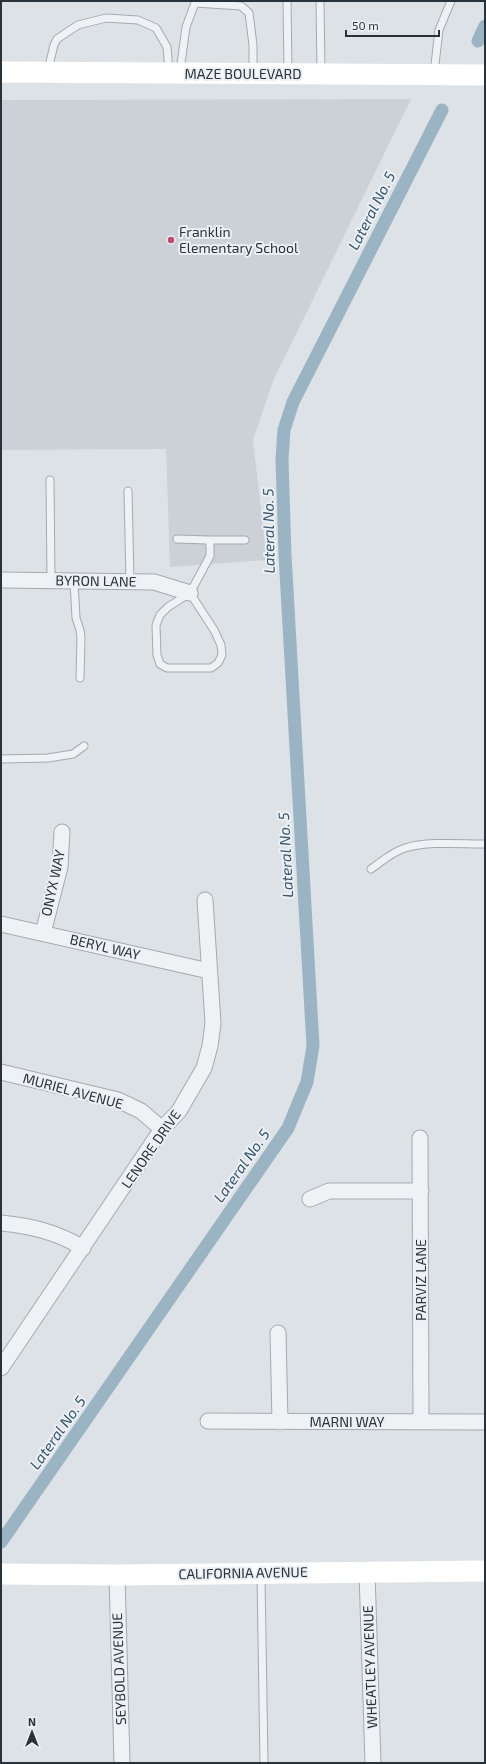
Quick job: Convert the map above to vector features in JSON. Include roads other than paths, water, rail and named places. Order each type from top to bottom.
[{"type":"street","name":"MAZE BOULEVARD","points":[[1,72],[485,75]]},
{"type":"street","name":"BYRON LANE","points":[[1,580],[154,582],[190,593]]},
{"type":"street","name":"ONYX WAY","points":[[43,933],[60,867],[62,832]]},
{"type":"street","name":"LENORE DRIVE","points":[[1,1368],[83,1248],[162,1128],[179,1110],[204,1068],[214,1024],[205,900]]},
{"type":"street","name":"BERYL WAY","points":[[1,924],[209,971]]},
{"type":"street","name":"MURIEL AVENUE","points":[[1,1072],[118,1100],[142,1111],[162,1128]]},
{"type":"street","name":"PARVIZ LANE","points":[[420,1138],[421,1422]]},
{"type":"street","points":[[310,1199],[329,1191],[421,1191]]},
{"type":"street","points":[[1,1223],[46,1230],[69,1239],[83,1248]]},
{"type":"street","points":[[278,1334],[280,1422]]},
{"type":"street","name":"MARNI WAY","points":[[208,1420],[280,1422],[485,1422]]},
{"type":"street","name":"CALIFORNIA AVENUE","points":[[1,1574],[117,1575],[485,1571]]},
{"type":"street","name":"WHEATLEY AVENUE","points":[[367,1572],[373,1763]]},
{"type":"street","name":"SEYBOLD AVENUE","points":[[117,1575],[122,1763]]},
{"type":"lane","points":[[287,1],[288,74]]},
{"type":"lane","points":[[320,1],[321,74]]},
{"type":"lane","points":[[434,75],[439,30],[451,1]]},
{"type":"lane","points":[[174,73],[186,27],[195,3],[241,6],[249,13],[253,45],[253,74]]},
{"type":"lane","points":[[48,72],[54,44],[57,39],[78,25],[106,18],[138,20],[156,28],[167,47],[174,73]]},
{"type":"lane","points":[[50,480],[51,580]]},
{"type":"lane","points":[[128,491],[130,581]]},
{"type":"lane","points":[[177,539],[245,540]]},
{"type":"lane","points":[[190,593],[214,630],[221,645],[222,655],[218,663],[211,668],[167,668],[160,664],[157,655],[156,625],[160,615],[168,607],[190,593],[210,556],[210,544],[208,540]]},
{"type":"lane","points":[[74,580],[76,618],[81,638],[80,678]]},
{"type":"lane","points":[[1,759],[48,758],[73,754],[84,746]]},
{"type":"lane","points":[[371,870],[390,855],[404,848],[419,845],[485,844]]},
{"type":"lane","points":[[261,1573],[264,1763]]},
{"type":"waterway","points":[[478,41],[485,26]]},
{"type":"waterway","name":"Lateral No. 5","points":[[1,1542],[288,1128],[307,1082],[313,1046],[285,555],[282,459],[284,430],[293,402],[442,110]]},
{"type":"place","name":"Franklin Elementary School","points":[[171,240]]}]
